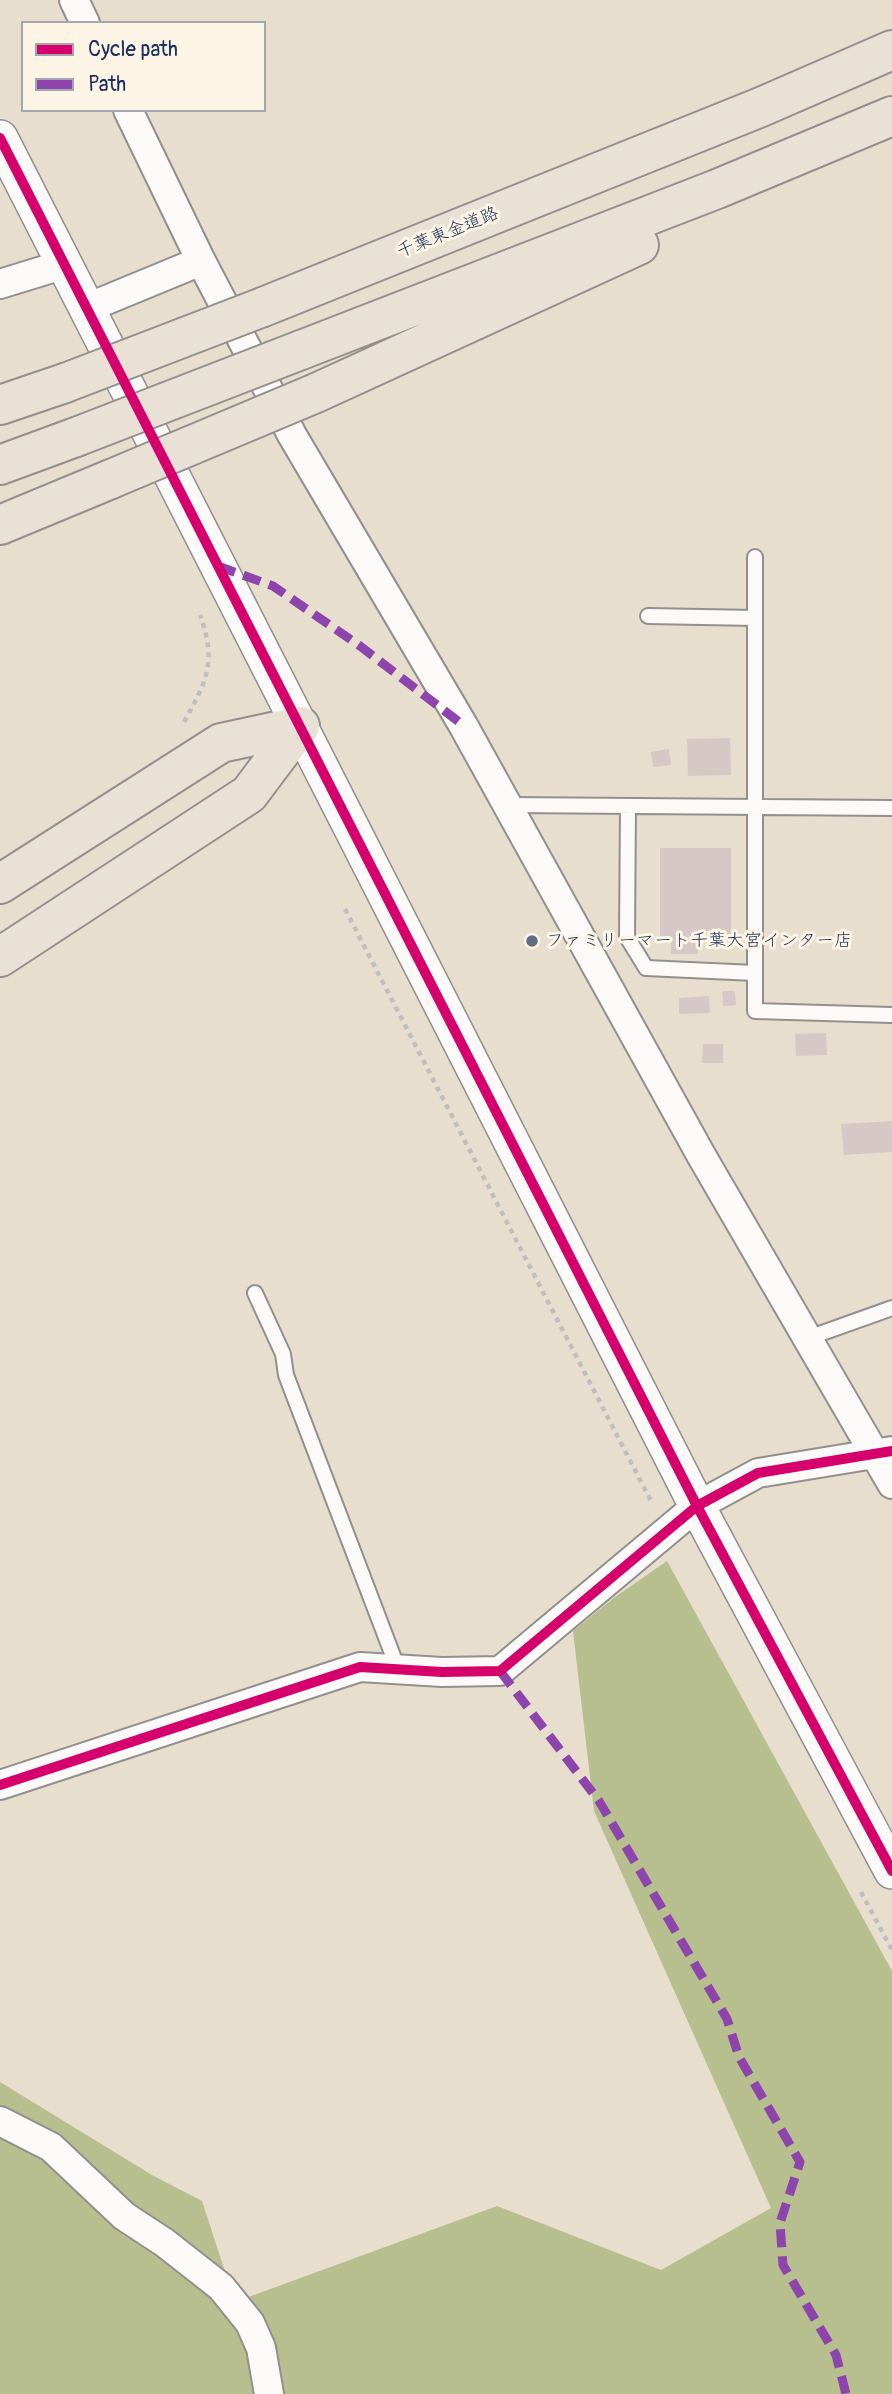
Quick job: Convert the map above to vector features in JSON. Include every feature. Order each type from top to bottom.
[{"type":"highway","name":"千葉東金道路","points":[[0,405],[263,307],[761,107],[892,50]]},
{"type":"highway","points":[[0,465],[717,189],[892,116]]},
{"type":"highway","points":[[0,525],[316,393],[660,235],[717,189]]},
{"type":"highway","points":[[0,884],[221,744],[299,726]]},
{"type":"highway","points":[[0,957],[249,794],[299,726]]},
{"type":"street","points":[[74,0],[84,21]]},
{"type":"street","points":[[129,112],[201,261],[292,435],[463,725],[701,1156],[808,1338],[883,1452],[892,1484]]},
{"type":"street","points":[[0,138],[697,1506],[892,1871]]},
{"type":"street","points":[[87,308],[201,261]]},
{"type":"street","points":[[0,284],[65,264]]},
{"type":"street","points":[[0,1785],[360,1667],[442,1672],[500,1671],[697,1506],[758,1473],[883,1452]]},
{"type":"street","points":[[0,2121],[51,2147],[124,2216],[165,2243],[221,2287],[250,2323],[261,2348],[269,2394]]},
{"type":"lane","points":[[755,556],[755,1011],[892,1016]]},
{"type":"lane","points":[[648,616],[755,618]]},
{"type":"lane","points":[[507,805],[892,808]]},
{"type":"lane","points":[[628,806],[627,937],[646,968],[755,973]]},
{"type":"lane","points":[[255,1293],[283,1354],[286,1374],[398,1669]]},
{"type":"lane","points":[[808,1338],[892,1308]]},
{"type":"path","points":[[345,909],[651,1501]]},
{"type":"green space","points":[[667,1561],[892,1971],[892,2394],[0,2394],[0,2082],[152,2175],[202,2201],[235,2302],[497,2206],[661,2270],[771,2208],[594,1811],[573,1631],[615,1597]]},
{"type":"building","points":[[730,738],[731,775],[688,776],[687,739]]},
{"type":"building","points":[[669,749],[671,765],[653,767],[651,752]]},
{"type":"building","points":[[660,848],[731,848],[731,940],[698,939],[698,954],[671,954],[671,940],[660,940]]},
{"type":"building","points":[[722,991],[735,991],[736,1005],[723,1006]]},
{"type":"building","points":[[709,996],[710,1013],[679,1014],[679,998]]},
{"type":"building","points":[[826,1033],[827,1055],[796,1056],[795,1034]]},
{"type":"building","points":[[703,1044],[723,1044],[723,1063],[702,1063]]},
{"type":"building","points":[[892,1121],[892,1152],[844,1155],[841,1124]]},
{"type":"marked path","points":[[218,566],[273,586],[360,646],[463,725]]},
{"type":"marked path","points":[[500,1671],[599,1801],[727,2019],[739,2057],[800,2162],[780,2223],[783,2265],[836,2355],[846,2394]]},
{"type":"cycle path","points":[[0,138],[697,1506],[892,1871]]},
{"type":"cycle path","points":[[0,1785],[360,1667],[442,1672],[500,1671],[697,1506],[758,1473],[892,1451]]},
{"type":"place","name":"ファミリーマート千葉大宮インター店","points":[[532,941]]}]
